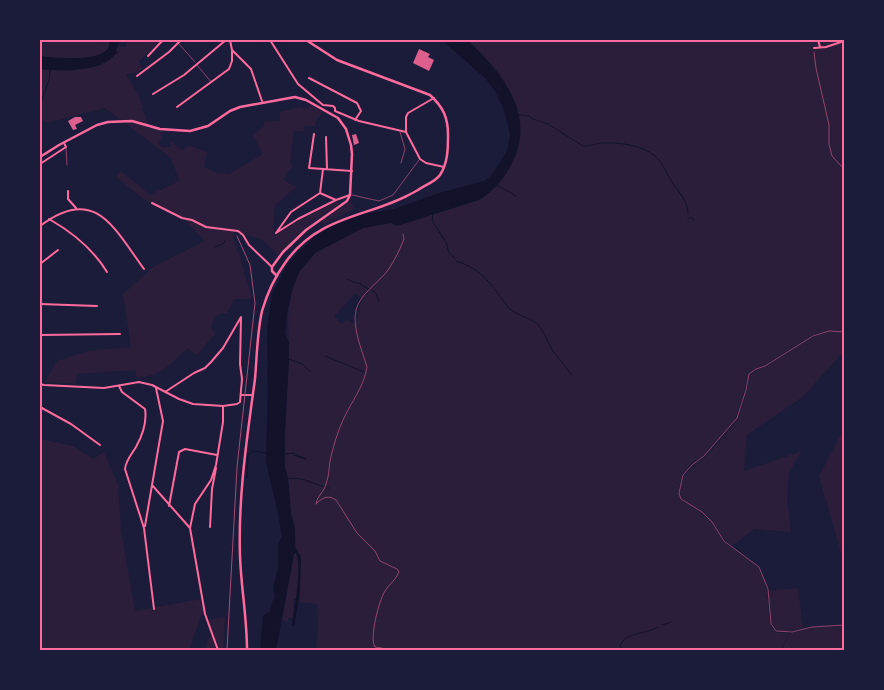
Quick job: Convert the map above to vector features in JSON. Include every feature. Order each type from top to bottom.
[{"type":"main road","points":[[247,650],[240,541],[244,466],[260,321],[266,298],[277,276],[294,251],[321,230],[341,219],[405,198],[437,178],[444,167],[448,150],[448,124],[442,107],[434,98],[422,91],[337,60],[306,40]]},
{"type":"main road","points":[[40,157],[108,122],[132,121],[160,129],[190,131],[208,126],[230,111],[240,107],[295,97],[306,100],[333,114],[342,122],[352,150],[350,195],[347,201],[306,230],[283,252],[272,268],[272,271],[277,276]]},
{"type":"street","points":[[148,56],[163,40]]},
{"type":"street","points":[[137,76],[181,40]]},
{"type":"street","points":[[153,94],[184,75],[226,40]]},
{"type":"street","points":[[177,108],[212,83],[231,66],[232,50],[230,40]]},
{"type":"street","points":[[270,40],[298,84],[323,105],[335,107],[335,111],[355,120],[406,132]]},
{"type":"street","points":[[818,40],[820,47]]},
{"type":"street","points":[[814,48],[835,45],[844,41]]},
{"type":"street","points":[[232,50],[251,69],[262,101]]},
{"type":"street","points":[[308,78],[356,103],[361,111],[355,120]]},
{"type":"street","points":[[434,98],[407,114],[406,132],[420,159],[444,167]]},
{"type":"street","points":[[314,134],[309,168],[352,171]]},
{"type":"street","points":[[326,137],[327,170]]},
{"type":"street","points":[[40,164],[66,147],[64,143]]},
{"type":"street","points":[[324,169],[320,193],[291,212],[276,233],[298,219],[350,195]]},
{"type":"street","points":[[68,191],[68,200],[76,208]]},
{"type":"street","points":[[320,193],[336,200]]},
{"type":"street","points":[[152,203],[182,218],[192,220],[206,227],[238,231],[272,268]]},
{"type":"street","points":[[40,226],[65,211],[76,208],[94,212],[106,220],[144,270]]},
{"type":"street","points":[[49,219],[70,231],[84,244],[107,272]]},
{"type":"street","points":[[40,264],[58,250]]},
{"type":"street","points":[[40,304],[96,306]]},
{"type":"street","points":[[40,384],[44,386],[90,388],[119,386],[139,382],[148,383],[165,392],[193,404],[223,406],[239,404],[241,395],[240,317],[224,348],[211,362],[205,368],[165,392]]},
{"type":"street","points":[[40,335],[120,334]]},
{"type":"street","points":[[119,386],[122,392],[145,409],[146,415],[137,446],[128,459],[125,469],[144,528],[154,609]]},
{"type":"street","points":[[144,528],[163,421],[156,387]]},
{"type":"street","points":[[241,395],[252,395]]},
{"type":"street","points":[[210,527],[212,489],[223,422],[223,406]]},
{"type":"street","points":[[40,407],[72,424],[100,445]]},
{"type":"street","points":[[169,506],[179,452],[185,449],[217,455]]},
{"type":"street","points":[[216,465],[211,480],[195,504],[190,528],[205,614],[218,650]]},
{"type":"street","points":[[152,485],[190,528]]},
{"type":"lane","points":[[178,43],[212,83]]},
{"type":"lane","points":[[399,131],[406,149],[401,163]]},
{"type":"lane","points":[[66,147],[67,165]]},
{"type":"lane","points":[[350,195],[375,200],[386,198],[397,191],[420,159]]},
{"type":"path","points":[[814,48],[815,64],[829,125],[829,144],[832,156],[844,169]]},
{"type":"path","points":[[393,650],[375,647],[372,639],[381,597],[399,572],[397,569],[380,562],[375,551],[357,533],[336,500],[332,497],[326,497],[316,504],[327,481],[338,433],[367,371],[357,332],[356,310],[364,296],[392,264],[404,239],[403,234]]},
{"type":"path","points":[[844,332],[829,331],[813,336],[749,374],[736,418],[704,456],[683,475],[679,493],[681,499],[702,512],[712,522],[724,542],[759,567],[768,589],[771,624],[776,631],[780,633],[792,632],[812,627],[844,625]]},
{"type":"shaded area","points":[[40,40],[109,40],[110,42],[107,49],[100,54],[91,57],[69,59],[40,56]]},
{"type":"shaded area","points":[[109,40],[120,40],[116,50],[118,52],[108,61],[99,65],[74,70],[40,69],[40,56],[82,58],[94,56],[103,53],[109,48]]},
{"type":"shaded area","points":[[128,40],[160,40],[139,61],[142,69],[136,73],[126,74],[139,96],[143,108],[141,109],[146,116],[145,119],[149,121],[148,124],[162,131],[160,136],[162,138],[158,142],[159,145],[170,147],[171,141],[180,149],[184,150],[185,147],[190,146],[207,152],[204,167],[217,173],[229,174],[263,154],[253,136],[264,126],[264,122],[280,121],[280,112],[300,107],[308,109],[309,103],[323,112],[316,120],[315,126],[304,126],[304,132],[294,131],[290,164],[292,166],[283,180],[296,187],[275,205],[273,234],[277,234],[288,226],[337,201],[339,204],[322,215],[278,255],[262,239],[233,232],[235,236],[233,238],[251,299],[234,299],[227,313],[216,315],[211,327],[215,334],[197,355],[187,348],[165,368],[145,377],[137,378],[135,370],[77,374],[76,384],[45,382],[57,361],[88,351],[131,347],[123,294],[153,267],[205,241],[185,220],[146,201],[116,177],[121,171],[150,195],[179,181],[171,158],[105,108],[47,123],[40,119],[40,69],[51,70],[108,60],[118,52],[116,50],[118,46],[125,47]]},
{"type":"shaded area","points":[[442,40],[467,40],[492,66],[503,81],[512,96],[518,112],[520,128],[519,146],[506,174],[494,189],[479,200],[397,226],[391,223],[363,228],[315,253],[299,272],[292,291],[285,333],[289,343],[289,359],[285,468],[288,478],[291,514],[295,528],[295,547],[301,559],[300,594],[294,626],[292,625],[298,576],[295,552],[276,650],[260,650],[263,616],[270,611],[275,598],[273,586],[278,569],[278,544],[282,536],[266,462],[267,338],[272,294],[287,265],[296,254],[314,237],[327,229],[365,214],[394,209],[436,194],[484,181],[492,175],[508,149],[510,134],[504,110],[495,91],[486,79]]},
{"type":"shaded area","points":[[467,40],[844,40],[826,48],[844,41],[844,331],[829,331],[813,335],[749,374],[736,418],[704,456],[691,464],[682,475],[678,493],[681,499],[711,522],[724,542],[758,567],[767,589],[769,618],[772,629],[779,633],[789,633],[781,650],[316,650],[317,604],[302,602],[294,598],[293,618],[288,618],[288,622],[282,620],[294,554],[296,553],[295,528],[291,514],[288,478],[285,468],[289,359],[288,316],[292,291],[299,272],[315,253],[363,228],[391,223],[500,180],[518,114],[505,82]],"holes":[[[355,293],[363,300],[355,324],[346,320],[342,324],[334,317]]]},
{"type":"shaded area","points":[[351,201],[354,209],[323,225],[321,221]]},
{"type":"shaded area","points":[[829,331],[844,332],[844,351],[804,396],[747,435],[744,471],[802,451],[789,472],[787,498],[791,532],[754,529],[732,546],[702,512],[683,499],[680,492],[682,480],[713,449],[737,419],[746,392],[749,375],[805,342]]},
{"type":"shaded area","points":[[844,428],[844,564],[819,476]]},
{"type":"shaded area","points":[[40,439],[73,446],[93,459],[104,452],[118,485],[121,530],[135,611],[201,599],[204,614],[201,616],[189,650],[40,650]]},
{"type":"shaded area","points":[[798,588],[803,628],[782,632],[772,625],[770,619],[769,591]]},
{"type":"shaded area","points":[[225,617],[223,650],[206,650],[209,638],[211,637],[206,620]]},
{"type":"shaded area","points":[[844,626],[844,650],[782,650],[789,634],[812,627]]},
{"type":"building","points":[[419,49],[430,54],[428,57],[434,60],[429,71],[413,63]]},
{"type":"building","points":[[75,117],[81,117],[83,121],[75,125],[77,129],[73,130],[68,121]]},
{"type":"building","points":[[356,134],[359,143],[354,145],[352,135]]},
{"type":"waterway","points":[[41,120],[42,101],[49,81],[50,70]]},
{"type":"waterway","points":[[518,115],[529,116],[548,124],[583,146],[616,143],[630,145],[650,152],[660,161],[682,196],[688,213]]},
{"type":"waterway","points":[[41,123],[41,131]]},
{"type":"waterway","points":[[40,159],[45,156]]},
{"type":"waterway","points":[[497,185],[516,196]]},
{"type":"waterway","points":[[433,214],[432,221],[446,242],[449,253],[455,258]]},
{"type":"waterway","points":[[688,218],[693,218],[694,220]]},
{"type":"waterway","points":[[215,247],[223,244],[225,241]]},
{"type":"waterway","points":[[456,261],[481,274],[511,310],[535,322],[543,332],[553,351],[572,375]]},
{"type":"waterway","points":[[347,279],[360,283],[369,289]]},
{"type":"waterway","points":[[372,290],[376,293],[379,302]]},
{"type":"waterway","points":[[325,356],[364,372]]},
{"type":"waterway","points":[[289,359],[302,364],[310,371]]},
{"type":"waterway","points":[[247,478],[248,454],[254,451],[267,453]]},
{"type":"waterway","points":[[286,454],[293,453],[306,459]]},
{"type":"waterway","points":[[293,455],[305,459]]},
{"type":"waterway","points":[[289,478],[302,479],[324,487]]},
{"type":"waterway","points":[[662,625],[671,622]]},
{"type":"waterway","points":[[622,649],[620,646],[627,638],[658,627]]},
{"type":"railway","points":[[227,650],[237,467],[255,303],[250,265],[237,236]]}]
